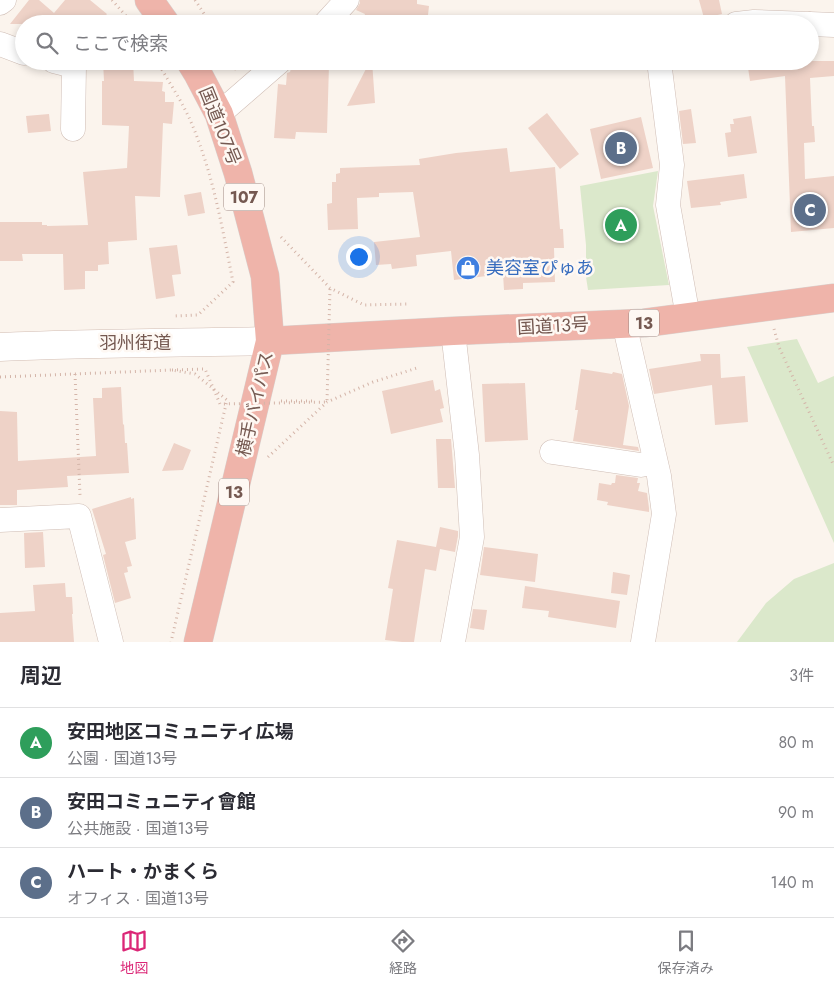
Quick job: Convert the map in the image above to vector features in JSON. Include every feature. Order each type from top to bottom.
[{"type":"highway","points":[[149,0],[160,15]]},
{"type":"highway","name":"国道107号","points":[[196,70],[219,114],[238,173],[265,276],[270,341]]},
{"type":"highway","name":"国道13号","points":[[270,341],[644,322],[834,298]]},
{"type":"highway","name":"横手バイパス","points":[[198,642],[270,341]]},
{"type":"street","points":[[0,3],[4,0]]},
{"type":"street","points":[[334,15],[348,0]]},
{"type":"street","points":[[819,24],[834,24]]},
{"type":"street","points":[[0,44],[15,50]]},
{"type":"street","points":[[73,129],[74,70]]},
{"type":"street","points":[[219,114],[270,70]]},
{"type":"street","points":[[660,70],[672,165],[668,205],[688,317]]},
{"type":"street","points":[[624,323],[659,476],[664,514],[643,642]]},
{"type":"street","points":[[453,331],[467,455],[472,537],[453,642]]},
{"type":"street","name":"羽州街道","points":[[0,347],[270,341]]},
{"type":"street","points":[[552,452],[641,466],[655,461]]},
{"type":"street","points":[[0,520],[79,516],[111,642]]},
{"type":"path","points":[[112,0],[125,15]]},
{"type":"path","points":[[194,0],[205,15]]},
{"type":"path","points":[[162,70],[190,120],[206,159],[233,282],[198,315],[165,316]]},
{"type":"path","points":[[281,237],[330,288],[364,305],[407,304]]},
{"type":"path","points":[[327,402],[330,288]]},
{"type":"path","points":[[768,307],[779,347],[834,466]]},
{"type":"path","points":[[74,344],[79,516]]},
{"type":"path","points":[[268,458],[327,402],[373,382],[417,368]]},
{"type":"path","points":[[0,377],[205,369],[220,404],[327,402]]},
{"type":"path","points":[[171,642],[227,400],[195,374],[172,370]]},
{"type":"green space","points":[[658,171],[653,206],[669,285],[588,290],[580,186]]},
{"type":"green space","points":[[797,339],[818,383],[834,376],[834,543],[747,347]]},
{"type":"green space","points":[[834,563],[834,642],[737,642],[766,603],[794,579]]},
{"type":"building","points":[[29,0],[39,0],[54,13],[65,0],[90,0],[107,14],[106,15],[17,15]]},
{"type":"building","points":[[360,0],[417,0],[417,4],[429,6],[428,15],[365,15],[356,10]]},
{"type":"building","points":[[699,0],[719,0],[722,14],[703,15]]},
{"type":"building","points":[[15,18],[15,24],[10,24]]},
{"type":"building","points":[[819,61],[834,61],[834,76],[810,78],[812,126],[814,126],[815,142],[804,143],[805,179],[834,176],[834,228],[791,232],[785,76],[750,81],[748,70],[819,70]]},
{"type":"building","points":[[103,70],[133,70],[134,81],[163,82],[162,91],[165,92],[165,102],[174,102],[172,124],[163,123],[160,197],[135,196],[137,240],[108,242],[109,264],[98,265],[98,271],[85,271],[85,289],[64,290],[63,254],[22,254],[23,261],[0,261],[0,222],[42,222],[42,225],[47,226],[88,225],[83,172],[127,168],[129,126],[102,125],[102,81],[104,81]]},
{"type":"building","points":[[291,70],[329,70],[327,133],[296,132],[295,139],[274,138],[278,84],[286,85],[287,73]]},
{"type":"building","points":[[365,70],[373,70],[375,103],[347,106]]},
{"type":"building","points":[[691,109],[696,143],[683,144],[679,111]]},
{"type":"building","points":[[547,113],[579,154],[560,169],[528,128]]},
{"type":"building","points":[[49,114],[51,131],[28,133],[26,116]]},
{"type":"building","points":[[751,116],[757,153],[728,157],[725,133],[731,132],[730,124],[734,124],[733,119]]},
{"type":"building","points":[[641,117],[653,168],[601,179],[590,129]]},
{"type":"building","points":[[507,148],[510,172],[555,167],[560,229],[563,229],[564,248],[554,248],[555,282],[523,283],[523,289],[504,290],[503,274],[454,280],[451,251],[416,255],[417,266],[392,269],[391,264],[376,265],[374,242],[420,237],[413,192],[379,193],[379,197],[357,198],[358,229],[328,230],[327,204],[332,203],[332,182],[336,182],[336,174],[340,173],[340,168],[420,165],[419,159]]},
{"type":"building","points":[[744,174],[747,198],[720,202],[721,205],[691,208],[687,181]]},
{"type":"building","points":[[201,192],[205,213],[188,216],[184,195]]},
{"type":"building","points":[[177,245],[181,274],[172,275],[175,296],[156,299],[149,248]]},
{"type":"building","points":[[700,354],[720,354],[721,378],[745,376],[748,422],[715,425],[712,385],[654,394],[649,369],[701,361]]},
{"type":"building","points":[[581,369],[622,374],[629,406],[623,445],[638,447],[639,451],[573,441],[578,410],[575,410]]},
{"type":"building","points":[[433,380],[435,391],[440,389],[444,408],[440,409],[443,422],[391,434],[382,391]]},
{"type":"building","points":[[525,383],[528,440],[485,442],[482,384]]},
{"type":"building","points":[[121,387],[123,425],[125,443],[127,443],[129,473],[67,476],[68,487],[17,490],[17,505],[0,505],[0,411],[17,412],[18,461],[96,456],[93,398],[102,398],[102,388]]},
{"type":"building","points":[[436,439],[451,439],[455,488],[438,488]]},
{"type":"building","points":[[174,443],[191,450],[183,470],[162,471]]},
{"type":"building","points":[[616,475],[638,478],[637,483],[640,483],[638,491],[647,493],[649,512],[607,505],[608,502],[597,500],[599,483],[611,485],[615,483]]},
{"type":"building","points":[[131,497],[131,499],[134,498],[136,539],[125,542],[132,566],[127,567],[128,572],[124,573],[131,598],[115,603],[103,555],[106,554],[92,509]]},
{"type":"building","points":[[440,527],[458,531],[455,552],[440,549],[436,571],[425,569],[414,642],[385,640],[393,589],[388,588],[397,540],[436,547]]},
{"type":"building","points":[[43,532],[45,567],[25,568],[24,533]]},
{"type":"building","points":[[484,547],[538,554],[535,582],[480,575]]},
{"type":"building","points":[[613,572],[630,575],[627,595],[611,593]]},
{"type":"building","points":[[65,583],[66,597],[72,597],[74,642],[0,642],[0,613],[35,611],[33,585]]},
{"type":"building","points":[[525,586],[620,601],[616,628],[548,617],[549,611],[522,608]]},
{"type":"building","points":[[473,609],[487,610],[484,630],[470,628]]},
{"type":"place","name":"安田コミュニティ會館","points":[[621,148]]},
{"type":"place","name":"ハート・かまくら","points":[[810,210]]},
{"type":"place","name":"安田地区コミュニティ広場","points":[[621,225]]},
{"type":"place","name":"美容室ぴゅあ","points":[[468,268]]}]
